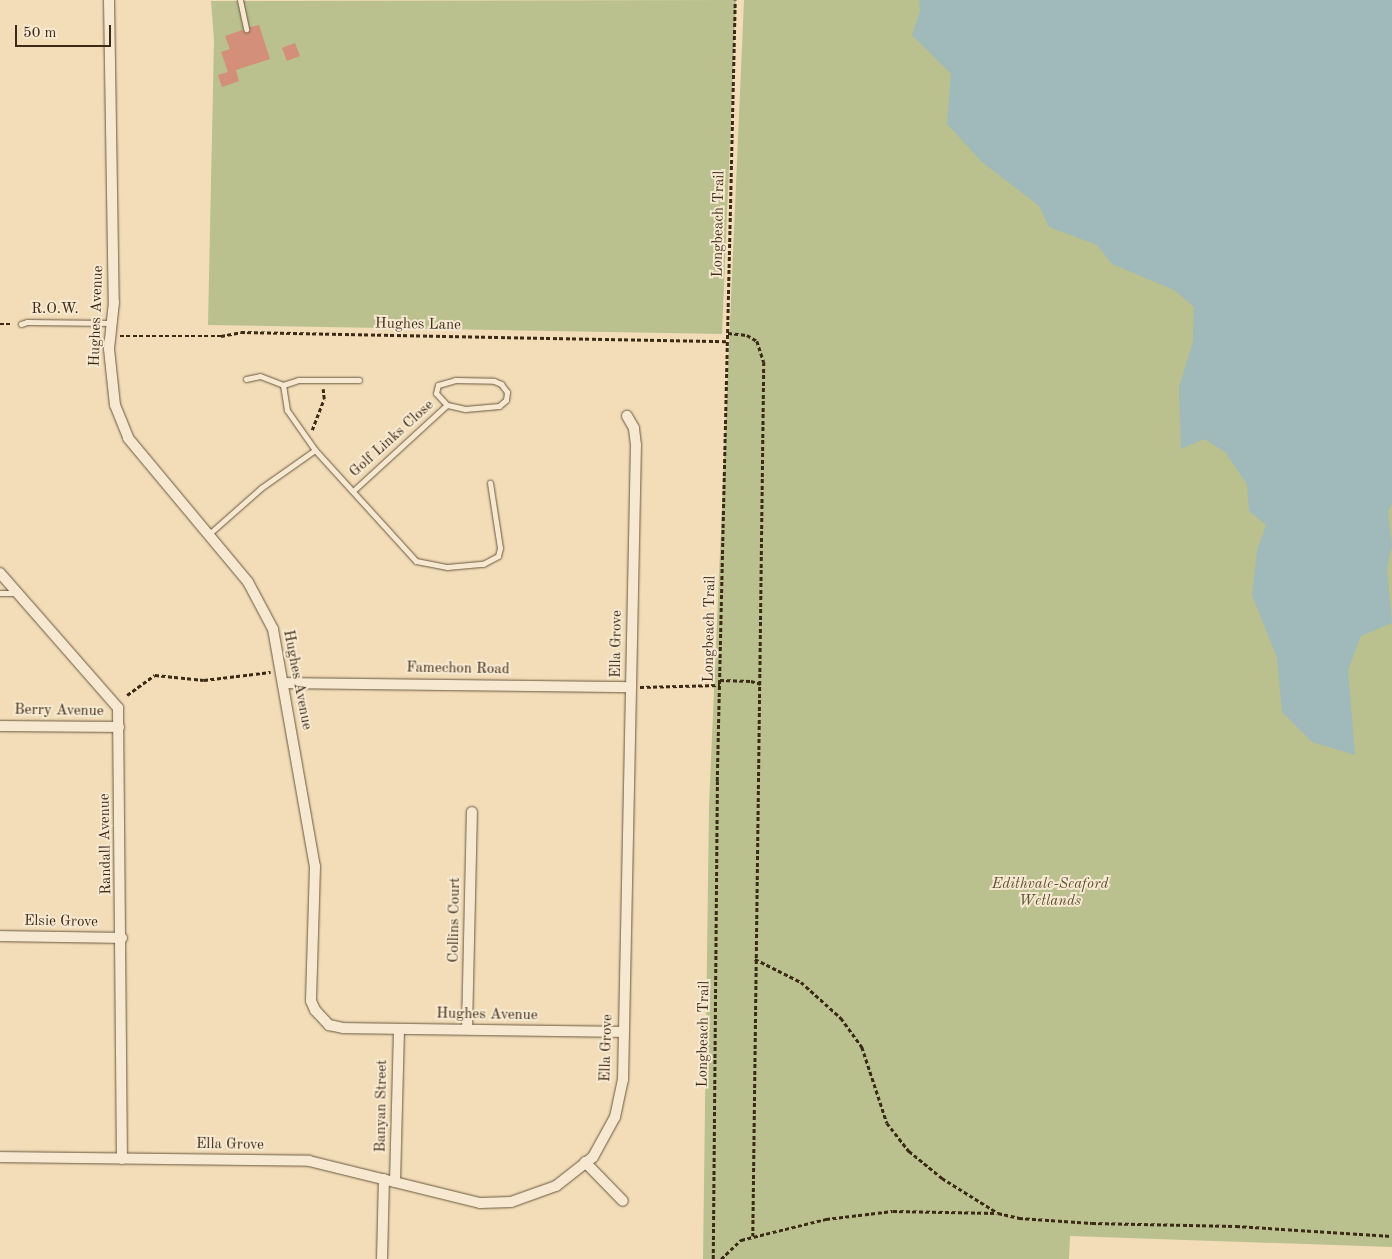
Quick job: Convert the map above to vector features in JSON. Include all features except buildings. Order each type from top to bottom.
[{"type":"street","name":"Hughes Avenue","points":[[109,0],[114,302],[109,334],[112,389],[123,429],[136,449],[248,582],[273,629],[282,670],[315,866],[311,1001],[320,1018],[329,1025],[399,1030],[467,1029],[623,1032]]},
{"type":"street","name":"Ella Grove","points":[[0,1157],[309,1161],[480,1203],[511,1202],[556,1186],[593,1157],[615,1117],[623,1080],[630,851],[636,445],[634,428],[627,416]]},
{"type":"street","name":"Randall Avenue","points":[[0,573],[114,700],[118,727],[122,938],[122,1159]]},
{"type":"street","name":"Famechon Road","points":[[284,683],[631,687]]},
{"type":"street","name":"Berry Avenue","points":[[0,726],[118,727]]},
{"type":"street","name":"Collins Court","points":[[467,1029],[472,812]]},
{"type":"street","name":"Elsie Grove","points":[[0,936],[122,938]]},
{"type":"street","name":"Banyan Street","points":[[395,1182],[399,1030]]},
{"type":"street","points":[[586,1162],[623,1201]]},
{"type":"street","points":[[382,1259],[384,1179]]},
{"type":"lane","points":[[240,0],[246,29]]},
{"type":"lane","name":"R.O.W.","points":[[21,324],[27,322],[110,323]]},
{"type":"lane","points":[[246,379],[260,376],[283,384],[298,380],[359,380]]},
{"type":"lane","name":"Golf Links Close","points":[[451,380],[496,381],[507,392],[506,402],[499,406],[462,409],[447,405],[439,398],[436,389],[451,380]]},
{"type":"lane","name":"Golf Links Close","points":[[283,384],[287,410],[315,450],[414,560],[429,566],[483,564],[500,552],[500,530],[490,483]]},
{"type":"lane","name":"Golf Links Close","points":[[353,491],[447,405]]},
{"type":"lane","points":[[208,534],[261,488],[315,450]]},
{"type":"lane","points":[[0,593],[18,593]]},
{"type":"path","name":"Longbeach Trail","points":[[713,1259],[720,680],[735,0]]},
{"type":"path","name":"R.O.W.","points":[[0,324],[21,324]]},
{"type":"path","name":"Hughes Lane","points":[[109,334],[132,337],[221,336],[241,332],[728,342]]},
{"type":"path","points":[[728,333],[746,335],[758,341],[764,362],[752,1236]]},
{"type":"path","points":[[305,435],[315,425],[322,408],[324,399],[322,380]]},
{"type":"path","points":[[127,695],[154,675],[204,680],[282,670]]},
{"type":"path","points":[[720,680],[751,680],[761,684]]},
{"type":"path","points":[[631,687],[720,685]]},
{"type":"path","points":[[755,959],[801,982],[841,1018],[862,1047],[887,1123],[909,1151],[942,1178],[998,1213]]},
{"type":"path","points":[[721,1259],[741,1240],[752,1236],[826,1218],[893,1211],[998,1213],[1019,1218],[1092,1223],[1236,1226],[1392,1236]]},
{"type":"green space","points":[[736,0],[722,334],[208,325],[214,40],[211,1]]},
{"type":"green space","name":"Edithvale-Seaford Wetlands","points":[[744,0],[1392,0],[1392,1247],[1070,1236],[1069,1259],[703,1259],[709,806]]},
{"type":"water","points":[[919,0],[1392,0],[1392,504],[1388,512],[1392,545],[1387,568],[1392,623],[1361,636],[1348,670],[1355,755],[1312,742],[1282,712],[1277,658],[1252,595],[1257,551],[1266,525],[1249,511],[1247,484],[1225,452],[1204,439],[1181,449],[1179,387],[1193,341],[1194,307],[1174,290],[1112,264],[1097,245],[1049,227],[1039,206],[982,162],[947,124],[951,74],[912,35],[920,11]]}]
